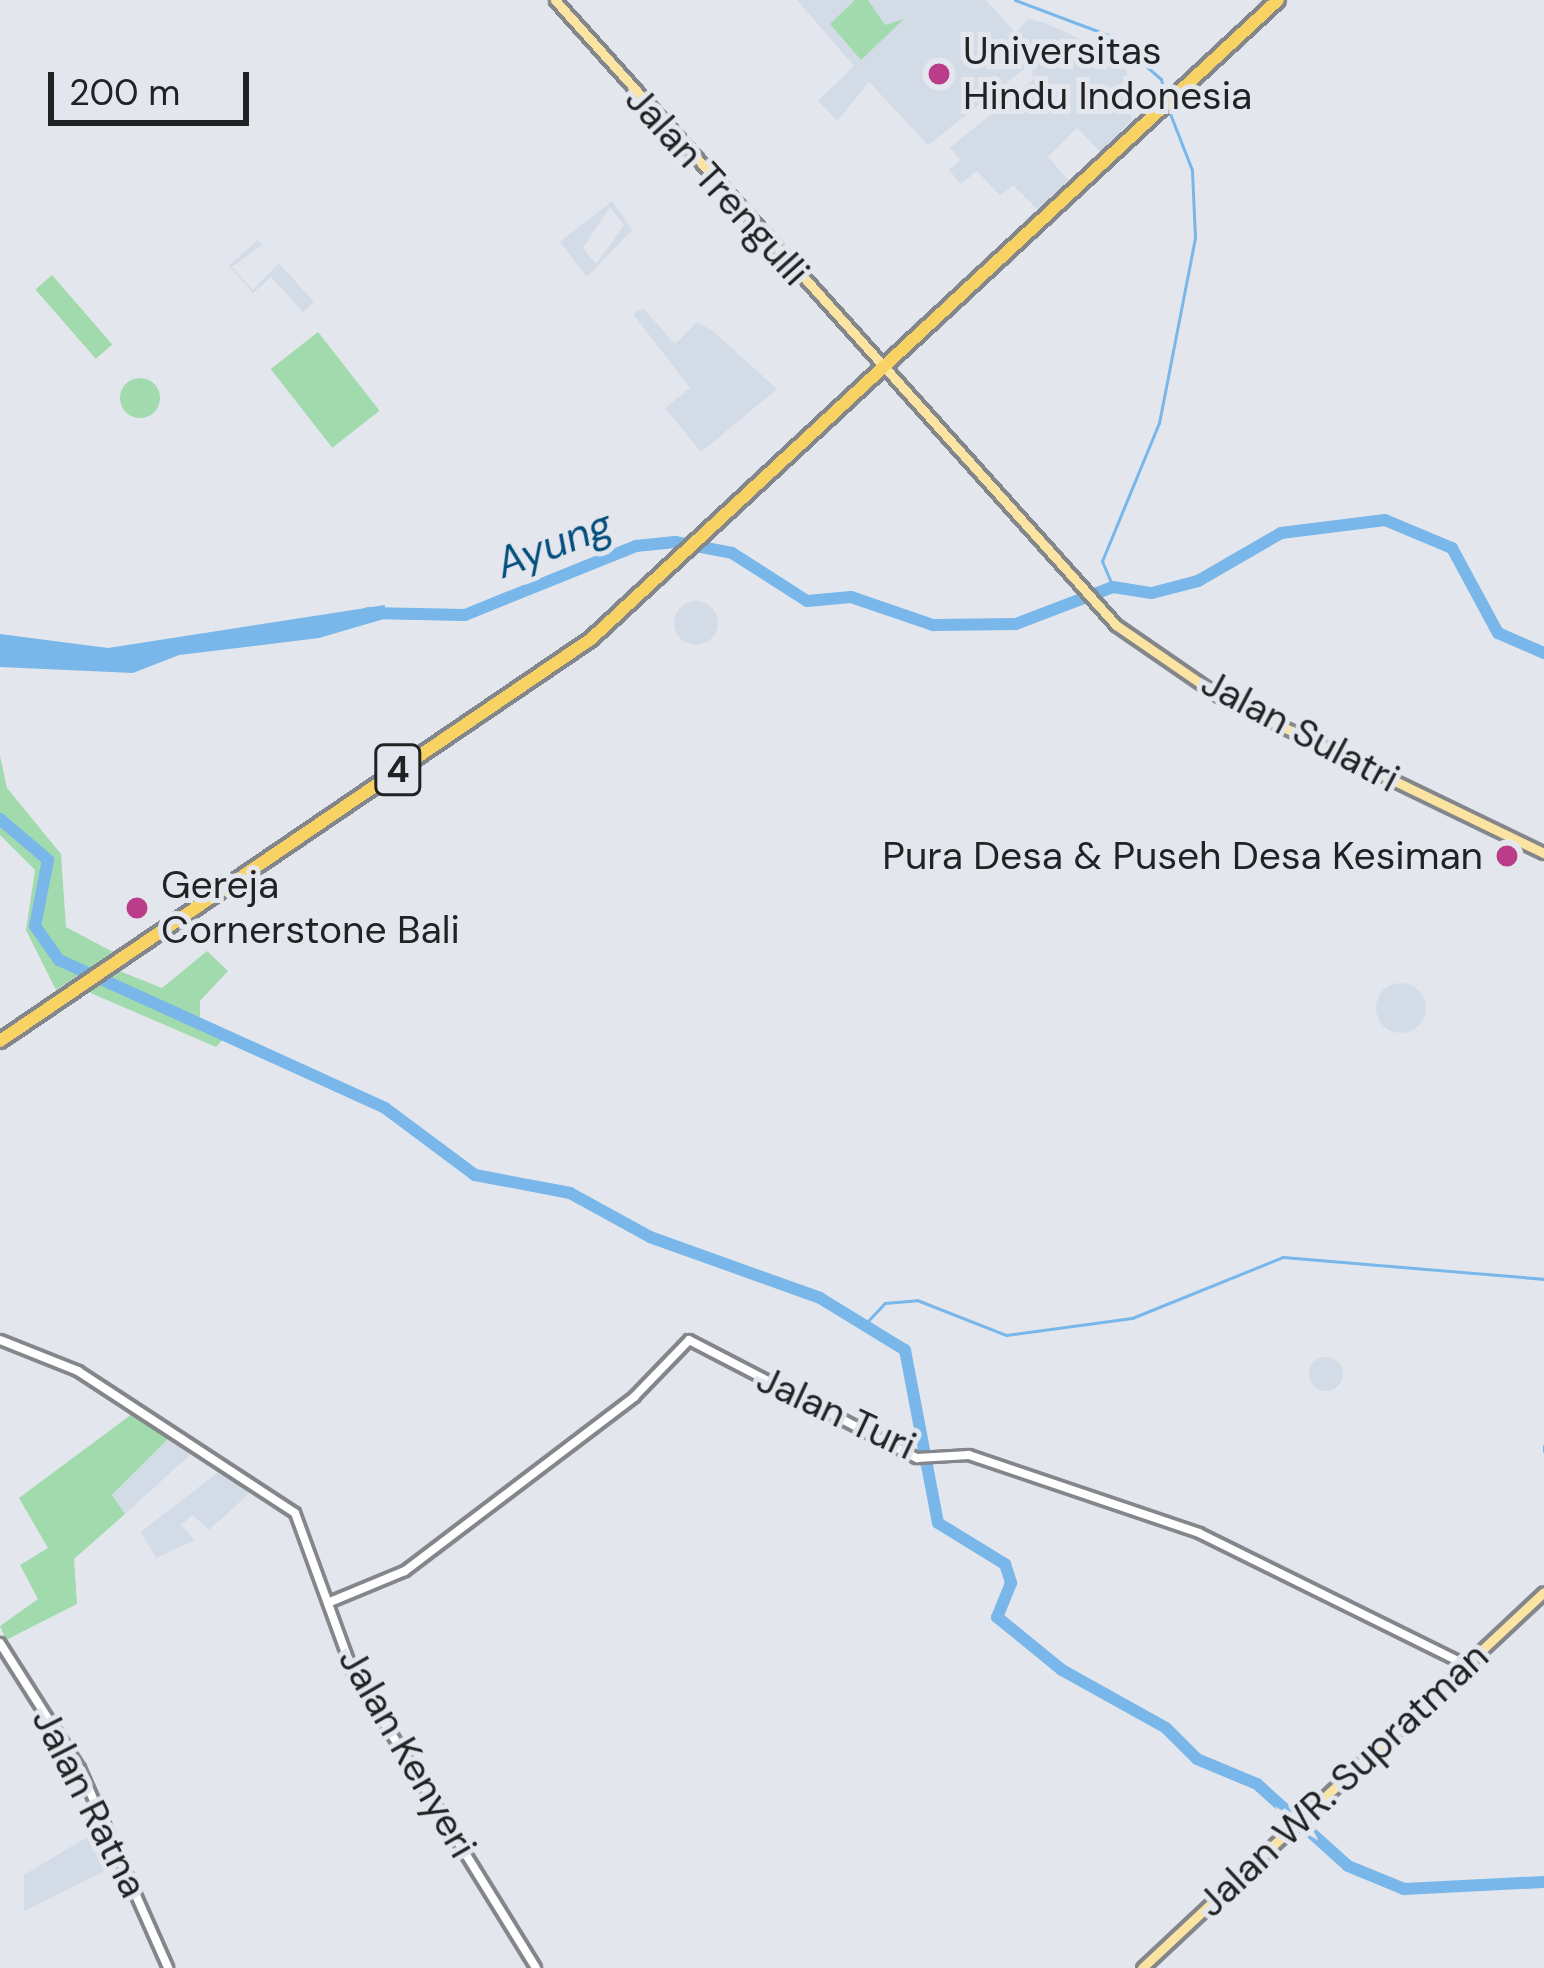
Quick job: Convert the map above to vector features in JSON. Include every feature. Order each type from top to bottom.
[{"type":"highway","name":"4","points":[[0,1037],[548,672],[669,568],[1277,0]]},
{"type":"main road","name":"Jalan Trengulli","points":[[555,0],[881,370]]},
{"type":"main road","name":"Jalan Sulatri","points":[[881,370],[1107,616],[1219,696],[1544,853]]},
{"type":"main road","name":"Jalan WR. Supratman","points":[[1142,1968],[1544,1592]]},
{"type":"street","name":"Jalan Kenyeri","points":[[0,1340],[78,1371],[286,1504],[359,1682],[536,1968]]},
{"type":"street","name":"Jalan Turi","points":[[330,1602],[405,1571],[634,1397],[689,1340],[914,1456],[969,1455],[1199,1533],[1466,1665]]},
{"type":"street","name":"Jalan Ratna","points":[[0,1642],[80,1769],[168,1968]]},
{"type":"shaded area","points":[[797,0],[986,0],[1016,33],[1028,19],[1045,23],[1125,59],[1132,120],[1100,152],[1077,128],[1048,157],[1071,183],[1040,212],[1013,185],[1000,196],[977,171],[961,184],[949,170],[960,160],[950,148],[1035,78],[1027,67],[928,145],[869,82],[837,121],[818,101],[854,66]]},
{"type":"shaded area","points":[[612,201],[632,230],[587,277],[560,242]],"holes":[[[610,207],[624,225],[596,264],[583,248]]]},
{"type":"shaded area","points":[[258,240],[274,258],[262,245],[232,267],[253,290],[279,263],[314,302],[303,312],[271,277],[253,293],[229,266]]},
{"type":"shaded area","points":[[643,308],[675,344],[697,322],[714,332],[777,389],[701,452],[665,408],[690,388],[633,314]]},
{"type":"shaded area","points":[[696,601],[711,608],[718,623],[711,638],[696,645],[681,638],[674,623],[681,608]]},
{"type":"shaded area","points":[[1401,983],[1419,990],[1426,1008],[1419,1026],[1401,1033],[1383,1026],[1376,1008],[1383,990]]},
{"type":"shaded area","points":[[1326,1357],[1338,1362],[1343,1374],[1338,1386],[1326,1391],[1314,1386],[1309,1374],[1314,1362]]},
{"type":"shaded area","points":[[168,1439],[191,1454],[125,1514],[112,1496]]},
{"type":"shaded area","points":[[222,1469],[252,1491],[209,1530],[193,1515],[181,1525],[195,1540],[156,1558],[141,1532]]},
{"type":"shaded area","points":[[99,1830],[113,1867],[24,1911],[24,1875]]},
{"type":"green space","points":[[855,0],[868,0],[885,25],[904,19],[861,60],[830,24]]},
{"type":"green space","points":[[52,275],[112,344],[96,359],[35,289]]},
{"type":"green space","points":[[318,332],[380,411],[332,448],[271,369]]},
{"type":"green space","points":[[140,378],[154,384],[160,398],[154,412],[140,418],[126,412],[120,398],[126,384]]},
{"type":"green space","points":[[0,756],[7,788],[61,854],[66,927],[113,952],[56,990],[26,930],[35,870],[0,835]]},
{"type":"green space","points":[[207,951],[228,971],[200,1001],[200,1019],[225,1037],[216,1047],[86,991],[117,970],[162,988]]},
{"type":"green space","points":[[132,1414],[168,1439],[112,1495],[125,1514],[74,1559],[77,1604],[6,1640],[0,1626],[38,1599],[20,1565],[48,1548],[19,1498]]},
{"type":"water","points":[[385,605],[384,619],[319,638],[179,655],[133,673],[0,667],[0,634],[108,648]]},
{"type":"waterway","points":[[1015,0],[1111,36],[1161,79],[1165,97]]},
{"type":"waterway","points":[[1113,587],[1102,561],[1159,423],[1195,237],[1192,170],[1167,106]]},
{"type":"waterway","name":"Ayung","points":[[368,613],[465,615],[636,546],[675,542],[732,553],[807,601],[851,597],[933,625],[1016,624],[1113,587],[1152,593],[1198,581],[1281,533],[1385,520],[1452,548],[1498,633],[1544,653]]},
{"type":"waterway","points":[[0,819],[48,860],[35,926],[59,960],[385,1108],[475,1175],[570,1193],[650,1237],[820,1298],[905,1350],[938,1523],[1005,1564],[1011,1583],[997,1617],[1062,1670],[1166,1728],[1197,1759],[1257,1784],[1348,1866],[1404,1889],[1544,1882]]},
{"type":"waterway","points":[[867,1322],[885,1303],[917,1300],[1006,1335],[1132,1318],[1283,1257],[1544,1279]]},
{"type":"waterway","points":[[1544,1446],[1544,1451]]},
{"type":"place","name":"Universitas Hindu Indonesia","points":[[939,74]]},
{"type":"place","name":"Pura Desa & Puseh Desa Kesiman","points":[[1507,856]]},
{"type":"place","name":"Gereja Cornerstone Bali","points":[[137,908]]}]
